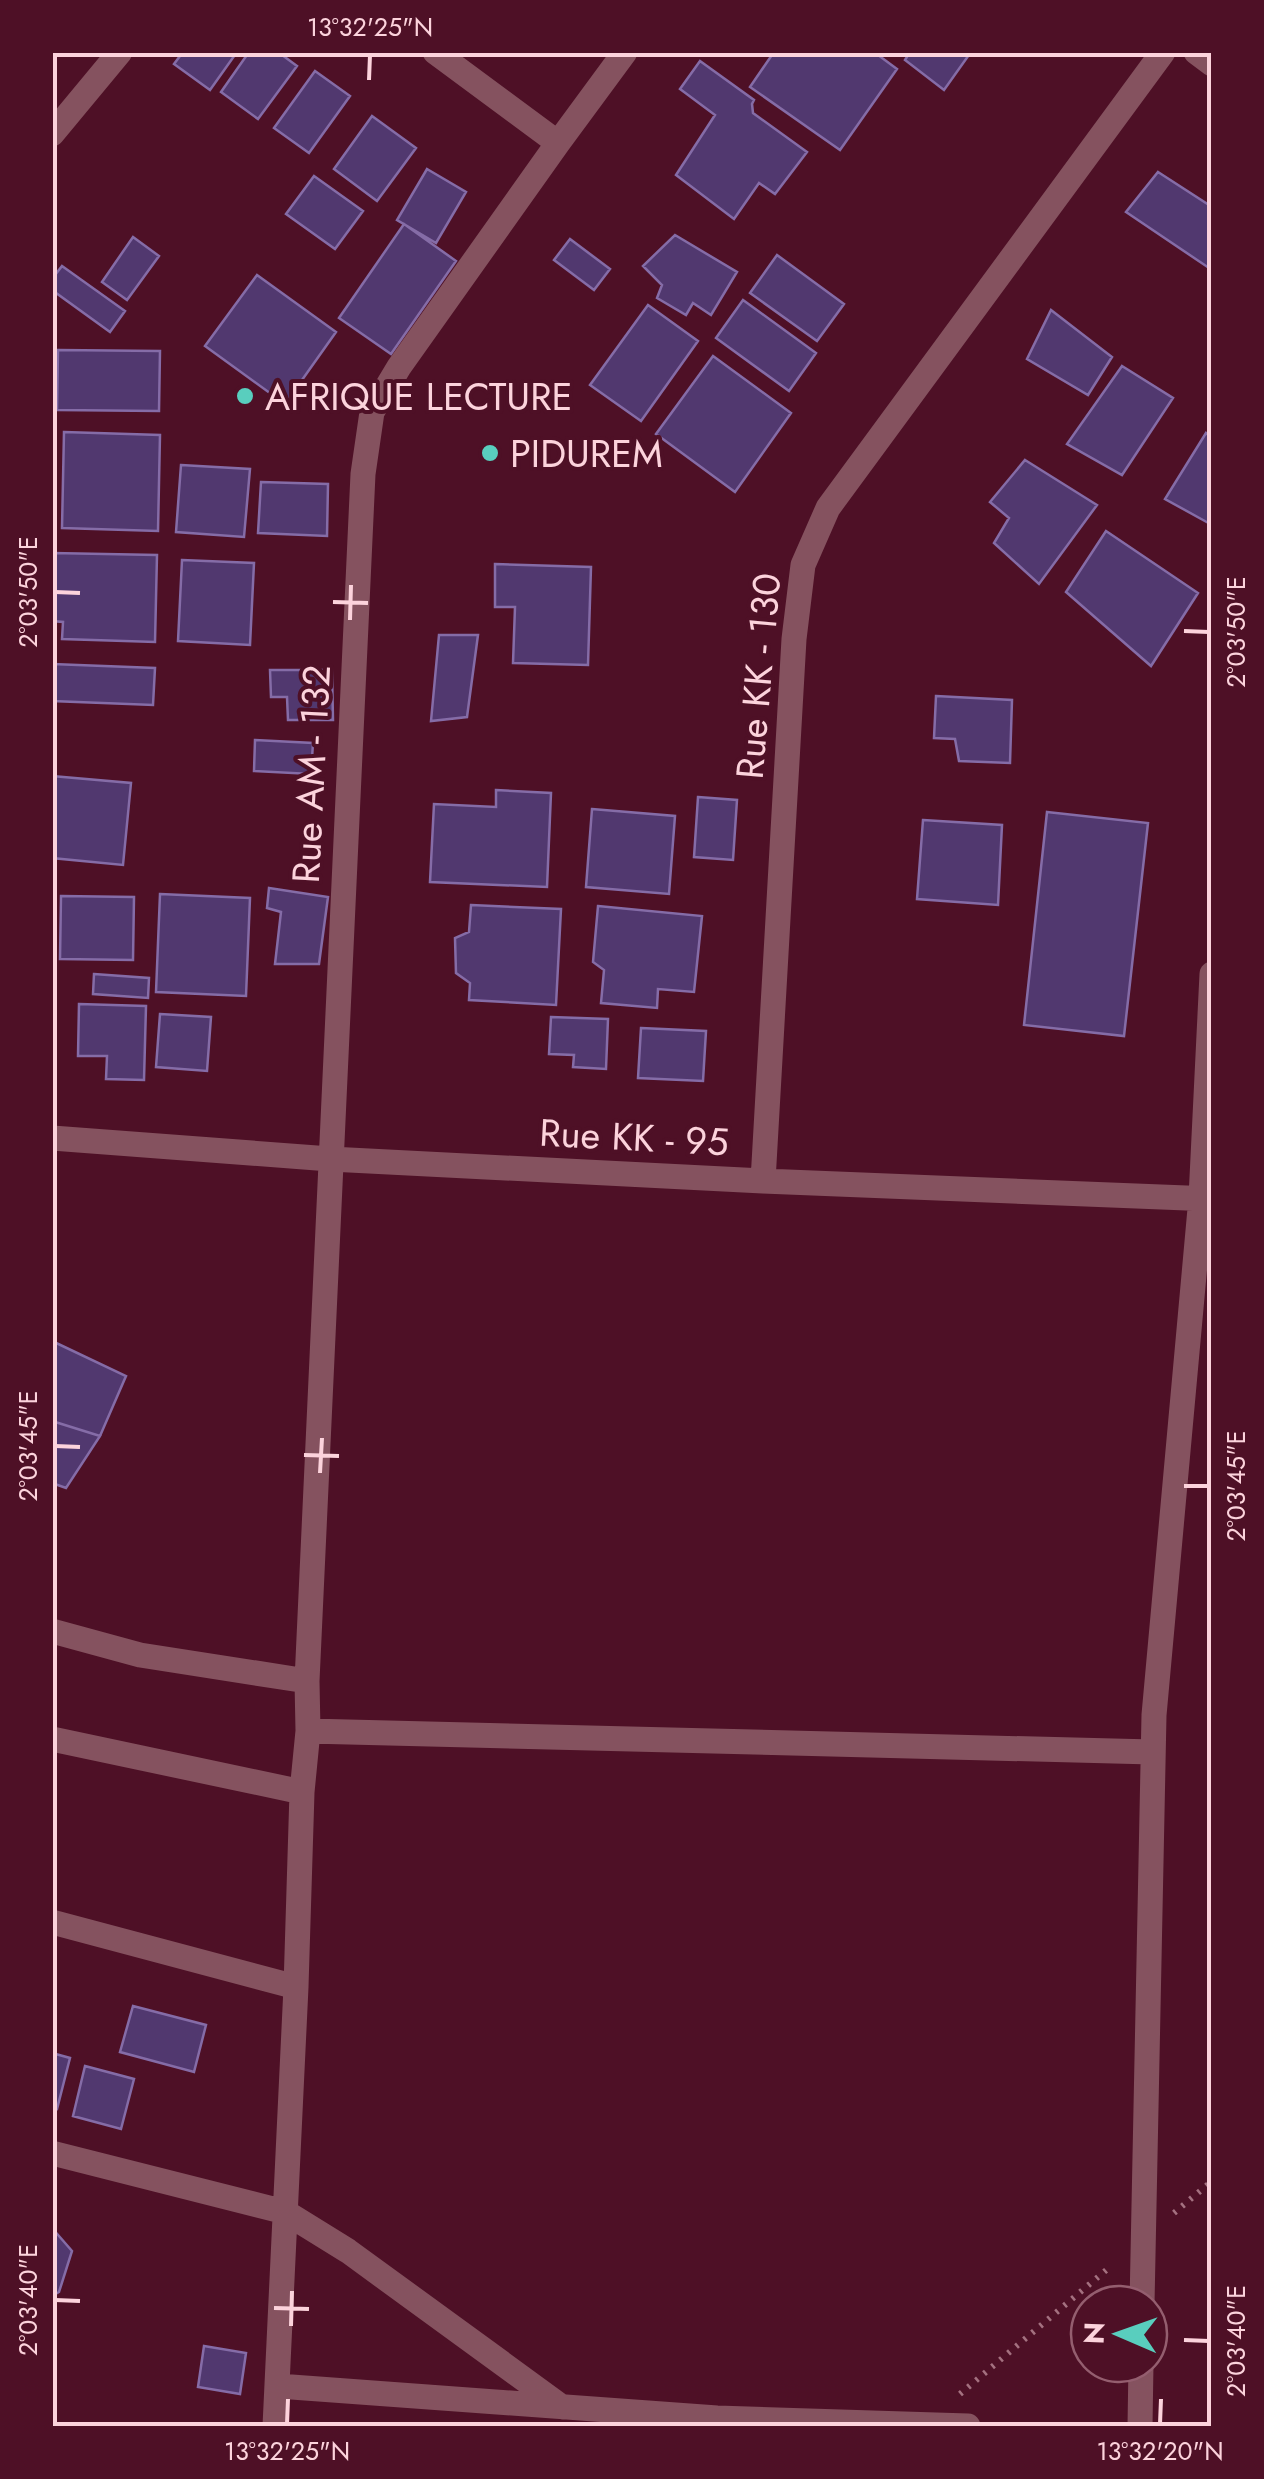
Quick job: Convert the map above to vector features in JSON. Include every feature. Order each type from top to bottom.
[{"type":"street","points":[[52,134],[120,52]]},
{"type":"street","points":[[435,52],[558,143]]},
{"type":"street","name":"Rue AM - 132","points":[[276,2426],[330,1159],[364,474],[372,412],[398,367],[626,52]]},
{"type":"street","name":"Rue KK - 130","points":[[763,1180],[794,639],[803,565],[828,508],[1162,52]]},
{"type":"street","points":[[1196,52],[1212,64]]},
{"type":"street","points":[[1143,2284],[1155,1696],[1206,1198],[1212,974]]},
{"type":"street","name":"Rue KK - 95","points":[[52,1138],[330,1159],[1206,1198]]},
{"type":"street","points":[[52,1630],[140,1655],[308,1681]]},
{"type":"street","points":[[308,1731],[1153,1752]]},
{"type":"street","points":[[52,1738],[302,1792]]},
{"type":"street","points":[[52,1922],[296,1987]]},
{"type":"street","points":[[52,2153],[285,2212],[348,2251],[562,2407]]},
{"type":"street","points":[[1140,2426],[1141,2384]]},
{"type":"street","points":[[278,2386],[717,2418],[968,2426]]},
{"type":"path","points":[[923,2425],[1212,2181]]},
{"type":"building","points":[[183,52],[237,52],[210,90],[174,64]]},
{"type":"building","points":[[249,52],[278,52],[297,66],[258,119],[221,92]]},
{"type":"building","points":[[774,52],[874,52],[897,69],[840,150],[750,87]]},
{"type":"building","points":[[910,52],[971,52],[944,90],[905,60]]},
{"type":"building","points":[[700,61],[754,100],[753,113],[807,152],[775,194],[759,183],[734,219],[676,175],[715,115],[680,89]]},
{"type":"building","points":[[315,71],[350,96],[309,153],[274,128]]},
{"type":"building","points":[[372,116],[416,148],[377,201],[334,169]]},
{"type":"building","points":[[427,169],[466,192],[436,243],[397,220]]},
{"type":"building","points":[[1158,172],[1212,207],[1212,270],[1126,212]]},
{"type":"building","points":[[314,176],[363,211],[335,249],[286,214]]},
{"type":"building","points":[[404,224],[456,261],[391,354],[339,318]]},
{"type":"building","points":[[675,235],[737,272],[711,315],[693,303],[686,315],[657,298],[662,285],[643,266]]},
{"type":"building","points":[[133,237],[159,256],[127,300],[102,282]]},
{"type":"building","points":[[570,239],[610,269],[594,290],[554,260]]},
{"type":"building","points":[[777,255],[844,304],[817,341],[750,293]]},
{"type":"building","points":[[62,266],[125,311],[110,332],[52,290],[52,279]]},
{"type":"building","points":[[257,275],[336,332],[285,404],[205,346]]},
{"type":"building","points":[[743,300],[816,353],[789,391],[716,338]]},
{"type":"building","points":[[648,305],[698,341],[641,421],[590,385]]},
{"type":"building","points":[[1051,310],[1112,357],[1088,395],[1027,359]]},
{"type":"building","points":[[58,350],[160,351],[159,411],[57,410]]},
{"type":"building","points":[[713,356],[791,413],[735,492],[656,434]]},
{"type":"building","points":[[1122,366],[1173,398],[1122,475],[1067,444]]},
{"type":"building","points":[[64,432],[160,435],[158,531],[62,528]]},
{"type":"building","points":[[1206,433],[1212,438],[1212,525],[1165,499]]},
{"type":"building","points":[[1025,460],[1097,505],[1039,584],[994,543],[1009,518],[990,502]]},
{"type":"building","points":[[181,465],[250,469],[244,537],[176,532]]},
{"type":"building","points":[[261,482],[328,484],[327,536],[258,533]]},
{"type":"building","points":[[1106,531],[1198,593],[1151,666],[1066,592]]},
{"type":"building","points":[[52,553],[157,555],[155,642],[62,639],[63,622],[52,621]]},
{"type":"building","points":[[182,560],[254,563],[250,645],[178,641]]},
{"type":"building","points":[[495,564],[591,567],[588,665],[513,663],[515,607],[495,607]]},
{"type":"building","points":[[439,635],[478,635],[467,717],[431,721]]},
{"type":"building","points":[[52,664],[155,668],[153,705],[52,701]]},
{"type":"building","points":[[270,670],[332,670],[333,720],[288,720],[287,697],[271,697]]},
{"type":"building","points":[[936,696],[1012,700],[1010,763],[959,761],[955,739],[934,738]]},
{"type":"building","points":[[255,740],[313,743],[311,774],[254,771]]},
{"type":"building","points":[[52,776],[131,783],[123,865],[52,858]]},
{"type":"building","points":[[496,790],[551,793],[547,887],[430,882],[434,804],[496,807]]},
{"type":"building","points":[[698,797],[737,800],[733,860],[694,857]]},
{"type":"building","points":[[592,809],[675,816],[669,894],[586,887]]},
{"type":"building","points":[[1047,812],[1148,823],[1124,1036],[1024,1025]]},
{"type":"building","points":[[923,820],[1002,825],[998,905],[917,899]]},
{"type":"building","points":[[269,888],[328,897],[319,964],[275,964],[281,912],[267,908]]},
{"type":"building","points":[[160,894],[250,898],[246,996],[156,992]]},
{"type":"building","points":[[61,896],[134,897],[133,960],[60,959]]},
{"type":"building","points":[[471,905],[561,909],[556,1005],[469,1000],[470,983],[456,973],[455,938],[469,932]]},
{"type":"building","points":[[598,906],[702,916],[694,992],[658,989],[657,1008],[601,1003],[604,970],[593,962]]},
{"type":"building","points":[[94,974],[149,978],[148,998],[93,994]]},
{"type":"building","points":[[79,1004],[146,1006],[144,1080],[106,1079],[107,1056],[78,1056]]},
{"type":"building","points":[[160,1014],[211,1017],[207,1071],[156,1067]]},
{"type":"building","points":[[551,1017],[608,1019],[606,1069],[573,1067],[574,1055],[549,1054]]},
{"type":"building","points":[[641,1028],[706,1031],[703,1081],[638,1078]]},
{"type":"building","points":[[52,1341],[126,1376],[100,1436],[52,1421]]},
{"type":"building","points":[[52,1421],[100,1436],[66,1488],[52,1483]]},
{"type":"building","points":[[133,2006],[206,2025],[194,2072],[120,2052]]},
{"type":"building","points":[[52,2053],[70,2058],[57,2109],[52,2108]]},
{"type":"building","points":[[85,2066],[134,2079],[121,2129],[73,2116]]},
{"type":"building","points":[[52,2228],[72,2251],[59,2292],[52,2296]]},
{"type":"building","points":[[204,2346],[246,2353],[240,2394],[198,2387]]},
{"type":"place","name":"AFRIQUE LECTURE","points":[[245,396]]},
{"type":"place","name":"PIDUREM","points":[[490,453]]}]
